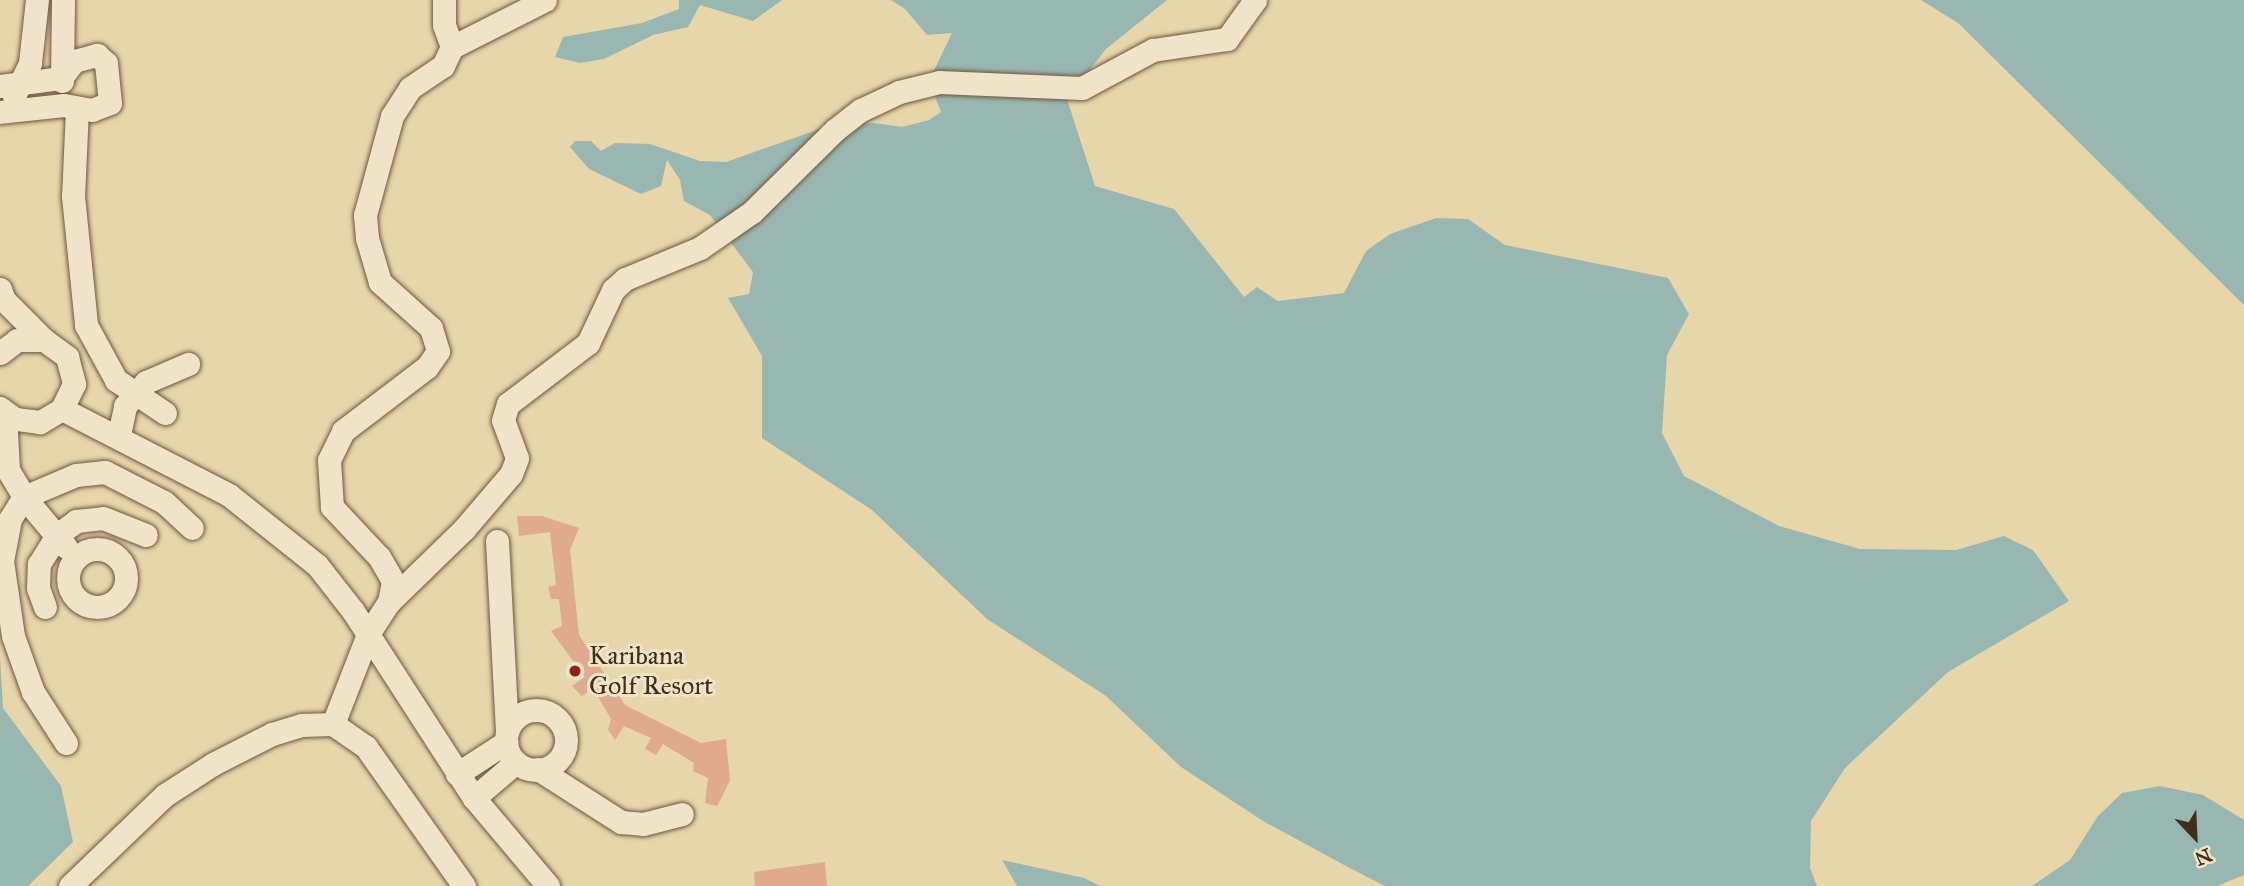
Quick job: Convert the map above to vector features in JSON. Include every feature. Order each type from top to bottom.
[{"type":"street","points":[[10,86],[61,78],[74,61],[90,55],[106,63],[110,103],[99,109],[70,107],[2,114],[10,86],[36,30],[37,0]]},
{"type":"street","points":[[63,0],[61,78],[70,107],[73,196],[86,325],[116,380],[165,413]]},
{"type":"street","points":[[444,0],[444,25],[452,47]]},
{"type":"street","points":[[389,602],[390,570],[332,507],[329,460],[342,431],[427,367],[438,351],[430,328],[380,282],[372,260],[366,215],[399,100],[410,88],[443,66],[452,47],[545,0]]},
{"type":"street","points":[[333,724],[368,634],[389,602],[464,528],[511,474],[517,458],[503,420],[508,404],[589,343],[608,299],[625,279],[700,248],[752,212],[835,130],[861,110],[899,92],[953,81],[1082,88],[1153,50],[1227,39],[1255,0]]},
{"type":"street","points":[[0,289],[4,300],[44,340],[67,356],[72,369],[72,391],[62,410],[52,417],[28,422],[2,410]]},
{"type":"street","points":[[0,353],[17,341],[44,340]]},
{"type":"street","points":[[119,435],[125,406],[146,382],[188,364]]},
{"type":"street","points":[[2,410],[8,470],[24,497],[75,558]]},
{"type":"street","points":[[62,410],[119,435],[229,495],[278,531],[317,565],[368,634],[474,798],[548,886]]},
{"type":"street","points":[[66,743],[33,692],[13,636],[2,561],[10,519],[24,497],[76,475],[105,472],[164,502],[192,528]]},
{"type":"street","points":[[45,607],[38,588],[39,564],[57,535],[76,521],[103,518],[146,535]]},
{"type":"street","points":[[474,798],[517,751],[497,541]]},
{"type":"street","points":[[70,886],[165,795],[213,764],[272,733],[301,724],[333,724],[366,747],[464,886]]},
{"type":"street","points":[[457,774],[517,751]]},
{"type":"street","points":[[517,751],[621,822],[643,824],[682,814]]},
{"type":"water","points":[[679,0],[782,0],[753,21],[700,5],[688,27],[653,35],[604,59],[580,63],[555,57],[563,37],[642,23],[679,9]]},
{"type":"water","points":[[891,0],[1167,0],[1106,49],[1067,99],[1095,186],[1174,209],[1244,297],[1257,287],[1278,301],[1344,293],[1366,251],[1390,234],[1436,218],[1468,219],[1505,245],[1668,278],[1689,314],[1667,355],[1662,433],[1684,476],[1779,526],[1860,549],[1956,550],[2004,536],[2033,550],[2069,601],[1948,672],[1845,768],[1811,821],[1810,868],[1817,886],[1385,886],[1263,821],[1181,767],[1106,696],[987,619],[872,510],[762,438],[762,356],[728,298],[749,294],[753,272],[710,215],[684,201],[680,180],[667,160],[661,186],[641,194],[589,169],[570,147],[575,141],[591,141],[601,151],[615,143],[650,144],[700,161],[726,162],[831,125],[874,123],[902,127],[929,120],[941,112],[929,81],[952,33],[927,35],[905,9]]},
{"type":"water","points":[[1921,0],[2244,0],[2244,305],[1958,23]]},
{"type":"water","points":[[0,656],[3,708],[61,786],[73,842],[28,886],[0,886]]},
{"type":"water","points":[[2160,786],[2203,795],[2244,820],[2244,875],[2217,886],[2032,886],[2070,860],[2098,816],[2122,793]]},
{"type":"water","points":[[1002,860],[1084,878],[1100,886],[1017,886]]},
{"type":"building","points":[[517,516],[542,516],[579,528],[570,550],[579,635],[625,705],[701,743],[726,739],[730,781],[717,806],[705,803],[708,778],[693,771],[694,763],[663,744],[656,755],[645,749],[651,738],[624,726],[615,740],[608,730],[611,719],[593,688],[582,696],[572,686],[585,677],[551,631],[562,626],[559,599],[551,599],[548,587],[556,585],[550,532],[519,536]]},
{"type":"building","points":[[825,862],[827,886],[755,886],[754,872]]},
{"type":"place","name":"Karibana Golf Resort","points":[[575,671]]}]
